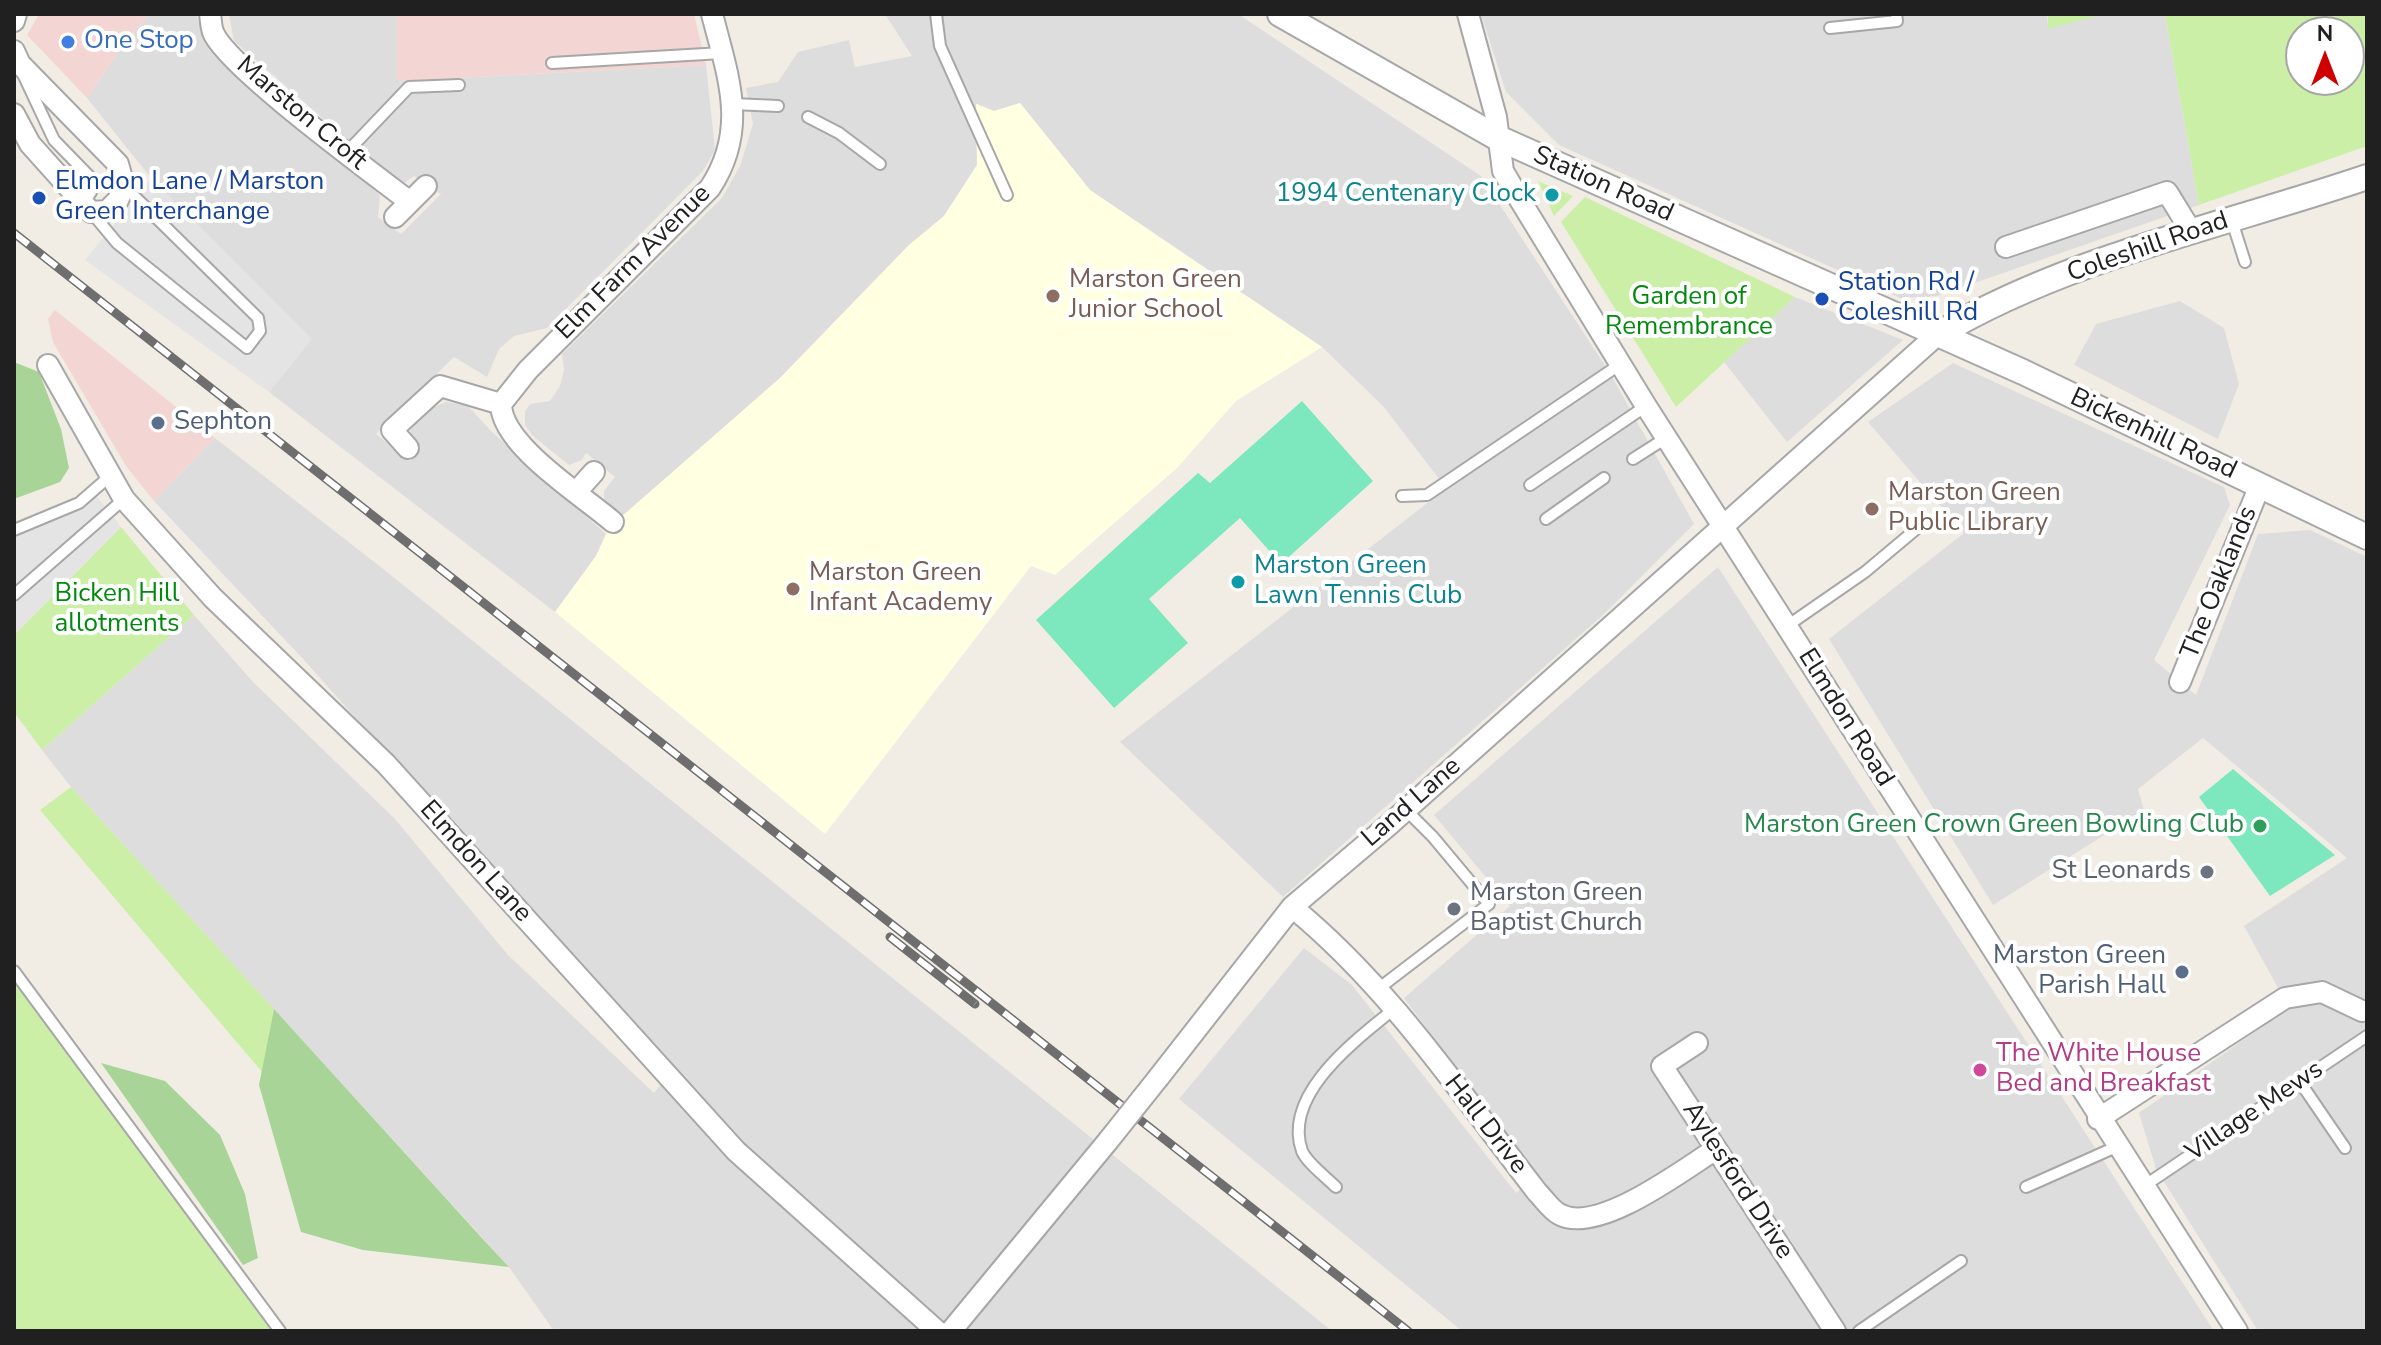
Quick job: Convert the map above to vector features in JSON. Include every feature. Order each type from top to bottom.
[{"type":"street","points":[[14,21],[16,14]]},
{"type":"street","name":"Marston Croft","points":[[210,14],[214,33],[229,54],[346,153],[410,202]]},
{"type":"street","name":"Elm Farm Avenue","points":[[501,404],[528,370],[710,188],[730,153],[735,124],[733,104],[712,14]]},
{"type":"street","name":"Station Road","points":[[1280,14],[1496,137],[1937,335]]},
{"type":"street","name":"Elmdon Road","points":[[1468,14],[1496,117],[1496,137],[1503,171],[1666,438],[2098,1119],[2237,1331]]},
{"type":"street","points":[[14,114],[30,144],[84,205],[107,211],[118,200],[124,186],[118,164],[17,57]]},
{"type":"street","name":"Coleshill Road","points":[[1937,335],[1995,302],[2191,231],[2367,177]]},
{"type":"street","points":[[395,217],[426,186]]},
{"type":"street","points":[[2006,247],[2167,192],[2191,231]]},
{"type":"street","name":"Bickenhill Road","points":[[1937,335],[2367,537]]},
{"type":"street","name":"Land Lane","points":[[951,1331],[1108,1141],[1292,907],[1406,810],[1937,335]]},
{"type":"street","name":"Elmdon Lane","points":[[48,365],[124,499],[213,598],[386,764],[736,1151],[937,1331]]},
{"type":"street","points":[[408,448],[392,430],[440,386],[501,404],[501,419],[515,441],[613,522]]},
{"type":"street","points":[[577,491],[594,472]]},
{"type":"street","name":"The Oaklands","points":[[2180,682],[2260,485]]},
{"type":"street","name":"Hall Drive","points":[[1292,907],[1332,940],[1378,989],[1537,1192],[1560,1215],[1580,1219],[1603,1214],[1637,1198],[1716,1149]]},
{"type":"street","points":[[2098,1119],[2285,998],[2322,992],[2362,1011]]},
{"type":"street","name":"Aylesford Drive","points":[[1697,1043],[1662,1066],[1828,1329]]},
{"type":"lane","points":[[936,14],[940,46],[1007,195]]},
{"type":"lane","points":[[1830,28],[1897,21],[1896,14]]},
{"type":"lane","points":[[552,63],[722,53]]},
{"type":"lane","points":[[17,57],[26,84],[54,140],[89,176],[91,192],[84,205],[117,243],[247,348],[260,331],[258,318],[124,186]]},
{"type":"lane","points":[[346,153],[409,87],[459,85]]},
{"type":"lane","points":[[733,104],[778,106]]},
{"type":"lane","points":[[808,117],[839,133],[880,164]]},
{"type":"lane","points":[[2231,219],[2245,262]]},
{"type":"lane","points":[[1402,496],[1427,495],[1622,363]]},
{"type":"lane","points":[[1530,485],[1646,406]]},
{"type":"lane","points":[[1633,459],[1666,438]]},
{"type":"lane","points":[[14,530],[79,503],[110,476]]},
{"type":"lane","points":[[1546,519],[1604,478]]},
{"type":"lane","points":[[14,595],[124,499]]},
{"type":"lane","points":[[1787,626],[1865,572],[1927,520]]},
{"type":"lane","points":[[1378,989],[1489,904],[1406,810]]},
{"type":"lane","points":[[14,971],[280,1331]]},
{"type":"lane","points":[[1336,1187],[1303,1153],[1298,1118],[1335,1057],[1394,1009]]},
{"type":"lane","name":"Village Mews","points":[[2142,1187],[2367,1036]]},
{"type":"lane","points":[[2300,1082],[2345,1148]]},
{"type":"lane","points":[[2026,1187],[2116,1147]]},
{"type":"lane","points":[[1859,1331],[1961,1261]]},
{"type":"shaded area","points":[[39,14],[150,14],[128,38],[87,98],[27,35]]},
{"type":"shaded area","points":[[150,14],[196,14],[201,29],[224,60],[380,195],[378,217],[401,234],[441,194],[414,176],[400,186],[234,41],[229,14],[397,14],[398,81],[706,65],[715,150],[703,171],[547,328],[514,336],[499,349],[487,377],[454,357],[376,434],[410,461],[421,448],[410,437],[411,426],[432,408],[446,402],[468,406],[492,432],[606,534],[596,556],[555,612],[269,392],[311,339],[151,178],[87,98],[128,38]]},
{"type":"shaded area","points":[[397,14],[694,14],[706,65],[397,81]]},
{"type":"shaded area","points":[[885,14],[1238,14],[1481,176],[1606,367],[1440,480],[1383,406],[1322,347],[1090,190],[1020,103],[994,111],[977,104],[977,165],[944,216],[909,245],[780,378],[620,518],[604,499],[604,491],[615,477],[586,453],[582,460],[569,465],[533,436],[525,425],[525,411],[530,404],[550,401],[560,386],[564,370],[562,354],[722,198],[740,166],[753,124],[746,88],[778,82],[798,52],[849,40],[855,67],[912,56]]},
{"type":"shaded area","points":[[1481,14],[2047,14],[2048,28],[2105,14],[2165,14],[2199,205],[1937,296],[1900,298],[1559,145],[1506,92]]},
{"type":"shaded area","points":[[1020,103],[1090,190],[1322,347],[1236,401],[1177,468],[1055,575],[1031,566],[825,834],[555,612],[596,556],[606,534],[620,518],[780,378],[909,245],[944,216],[977,165],[976,104],[994,111]]},
{"type":"shaded area","points":[[151,178],[312,339],[269,392],[85,260]]},
{"type":"shaded area","points":[[1795,297],[1903,340],[1787,442],[1724,362]]},
{"type":"shaded area","points":[[2180,301],[2224,328],[2239,384],[2218,439],[2074,365],[2096,324]]},
{"type":"shaded area","points":[[55,310],[215,438],[154,501],[126,466],[53,342],[48,319]]},
{"type":"shaded area","points":[[1953,363],[2224,487],[2230,505],[2154,660],[2196,695],[2258,534],[2310,530],[2367,557],[2367,1331],[2258,1331],[2156,1169],[2139,1113],[2289,1008],[2244,926],[2347,858],[2203,738],[2138,789],[2144,810],[1993,905],[1829,639],[1964,533],[1868,422]]},
{"type":"shaded area","points":[[1611,375],[1694,524],[1603,615],[1283,897],[1120,742],[1435,497]]},
{"type":"shaded area","points":[[215,438],[382,568],[1332,1331],[554,1331],[509,1267],[71,787],[42,750],[194,615],[253,682],[395,819],[508,955],[654,1093],[671,1072],[304,660],[154,501]]},
{"type":"shaded area","points":[[91,489],[121,527],[14,635],[14,526],[59,510]]},
{"type":"shaded area","points":[[1718,567],[2214,1331],[1462,1331],[1179,1099],[1304,948],[1352,985],[1516,1193],[1535,1175],[1404,998],[1510,906],[1434,815]]},
{"type":"green space","points":[[2048,14],[2105,14],[2048,29]]},
{"type":"green space","points":[[2165,14],[2367,14],[2367,146],[2199,205]]},
{"type":"green space","points":[[1538,181],[1573,196],[1554,216]]},
{"type":"green space","name":"Garden of Remembrance","points":[[1585,197],[1795,297],[1676,407],[1561,222]]},
{"type":"green space","points":[[14,362],[39,372],[61,429],[69,468],[60,482],[14,499]]},
{"type":"green space","points":[[1302,401],[1373,481],[1281,564],[1240,518],[1149,599],[1188,643],[1114,708],[1036,620],[1198,473],[1210,483]]},
{"type":"green space","name":"Bicken Hill allotments","points":[[121,527],[194,615],[42,750],[14,712],[14,635]]},
{"type":"green space","name":"Marston Green Crown Green Bowling Club","points":[[2233,769],[2335,855],[2270,896],[2199,797]]},
{"type":"green space","points":[[71,787],[274,1009],[262,1072],[40,810]]},
{"type":"green space","points":[[14,975],[271,1331],[14,1331]]},
{"type":"green space","points":[[274,1009],[509,1267],[363,1250],[301,1232],[259,1085]]},
{"type":"green space","points":[[101,1063],[165,1081],[220,1135],[245,1194],[258,1258],[243,1265]]},
{"type":"railway","points":[[14,233],[1408,1331]]},
{"type":"railway","points":[[890,937],[975,1004]]},
{"type":"place","name":"One Stop","points":[[68,42]]},
{"type":"place","name":"1994 Centenary Clock","points":[[1552,195]]},
{"type":"place","name":"Elmdon Lane / Marston Green Interchange","points":[[39,198]]},
{"type":"place","name":"Marston Green Junior School","points":[[1053,296]]},
{"type":"place","name":"Station Rd / Coleshill Rd","points":[[1822,299]]},
{"type":"place","name":"Sephton","points":[[158,423]]},
{"type":"place","name":"Marston Green Public Library","points":[[1872,509]]},
{"type":"place","name":"Marston Green Lawn Tennis Club","points":[[1238,582]]},
{"type":"place","name":"Marston Green Infant Academy","points":[[793,589]]},
{"type":"place","name":"Marston Green Crown Green Bowling Club","points":[[2260,826]]},
{"type":"place","name":"St Leonards","points":[[2207,872]]},
{"type":"place","name":"Marston Green Baptist Church","points":[[1454,909]]},
{"type":"place","name":"Marston Green Parish Hall","points":[[2182,972]]},
{"type":"place","name":"The White House Bed and Breakfast","points":[[1980,1070]]}]
